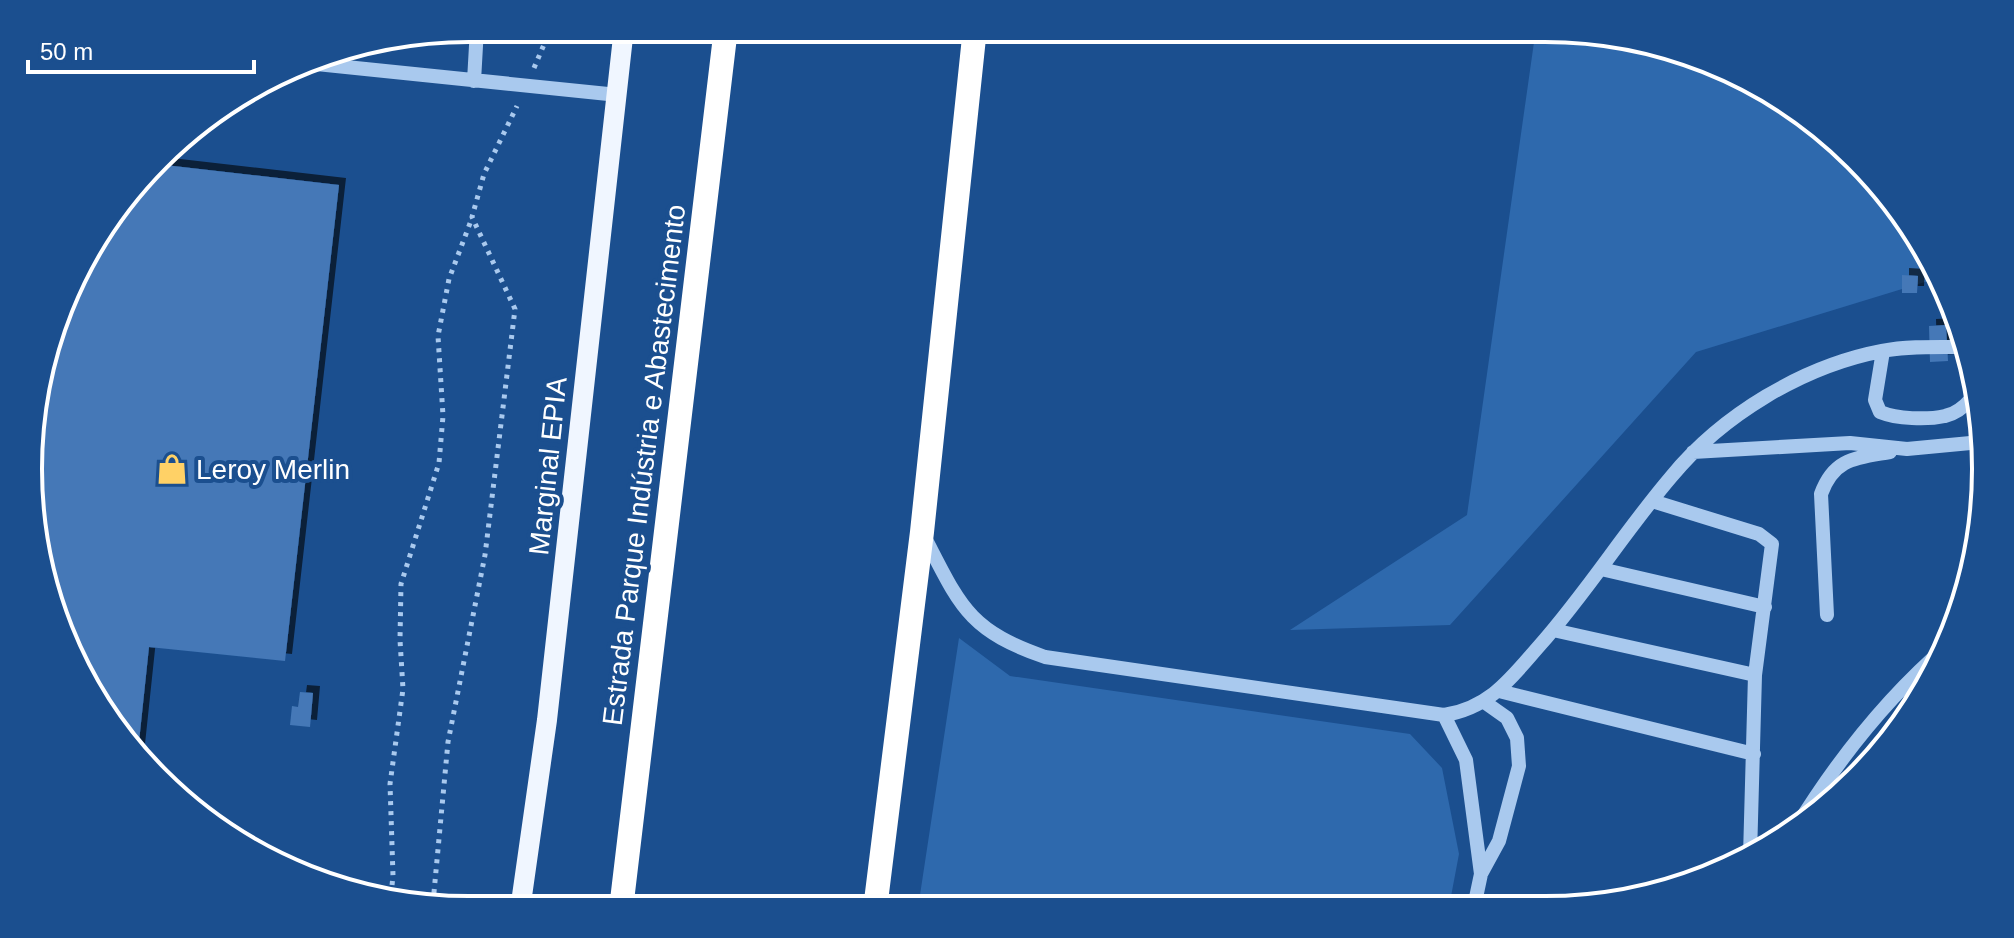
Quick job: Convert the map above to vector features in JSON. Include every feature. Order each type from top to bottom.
[{"type":"highway","name":"Estrada Parque Indústria e Abastecimento","points":[[623,896],[724,42]]},
{"type":"highway","points":[[879,896],[922,532],[974,42]]},
{"type":"main road","name":"Marginal EPIA","points":[[522,896],[547,720],[623,42]]},
{"type":"street","points":[[474,81],[476,42]]},
{"type":"street","points":[[331,66],[618,95]]},
{"type":"street","points":[[922,532],[956,597],[969,615],[1011,645],[1045,657],[1444,715],[1467,710],[1499,691],[1553,630],[1693,452],[1730,420],[1774,391],[1827,368],[1883,351],[1954,347]]},
{"type":"street","points":[[1883,351],[1875,400],[1880,412],[1895,417],[1944,416],[1967,403]]},
{"type":"street","points":[[1693,452],[1850,443],[1907,449]]},
{"type":"street","points":[[1827,615],[1821,494],[1826,480],[1837,467],[1854,458],[1971,443]]},
{"type":"street","points":[[1652,501],[1768,539],[1772,549],[1755,675],[1751,843]]},
{"type":"street","points":[[1601,569],[1765,607]]},
{"type":"street","points":[[1553,630],[1755,675]]},
{"type":"street","points":[[1815,800],[1854,742],[1924,665]]},
{"type":"street","points":[[1499,691],[1754,754]]},
{"type":"street","points":[[1476,896],[1481,874],[1499,841],[1519,766],[1517,738],[1507,718],[1483,701]]},
{"type":"street","points":[[1444,715],[1466,760],[1481,874]]},
{"type":"path","points":[[392,889],[390,784],[403,689],[401,584],[439,463],[443,416],[438,336],[449,279],[484,174],[545,42]]},
{"type":"path","points":[[434,894],[448,742],[485,555],[515,309],[472,217]]},
{"type":"shaded area","points":[[1534,42],[1601,46],[1656,57],[1708,75],[1759,99],[1805,130],[1847,167],[1884,209],[1915,256],[1928,281],[1696,352],[1450,625],[1290,630],[1467,515]]},
{"type":"shaded area","points":[[959,638],[1010,676],[1410,734],[1442,768],[1459,854],[1451,896],[920,896]]},
{"type":"building","name":"Leroy Merlin","points":[[169,165],[339,185],[285,661],[149,647],[139,740],[114,706],[86,658],[57,580],[46,525],[42,469],[46,413],[57,358],[75,306],[99,255],[114,232]]},
{"type":"building","points":[[1902,275],[1918,276],[1917,293],[1902,293]]},
{"type":"building","points":[[1946,325],[1948,361],[1930,362],[1929,326]]},
{"type":"building","points":[[300,692],[313,693],[310,727],[290,725],[292,706],[298,707]]},
{"type":"place","name":"Leroy Merlin","points":[[172,469]]}]
